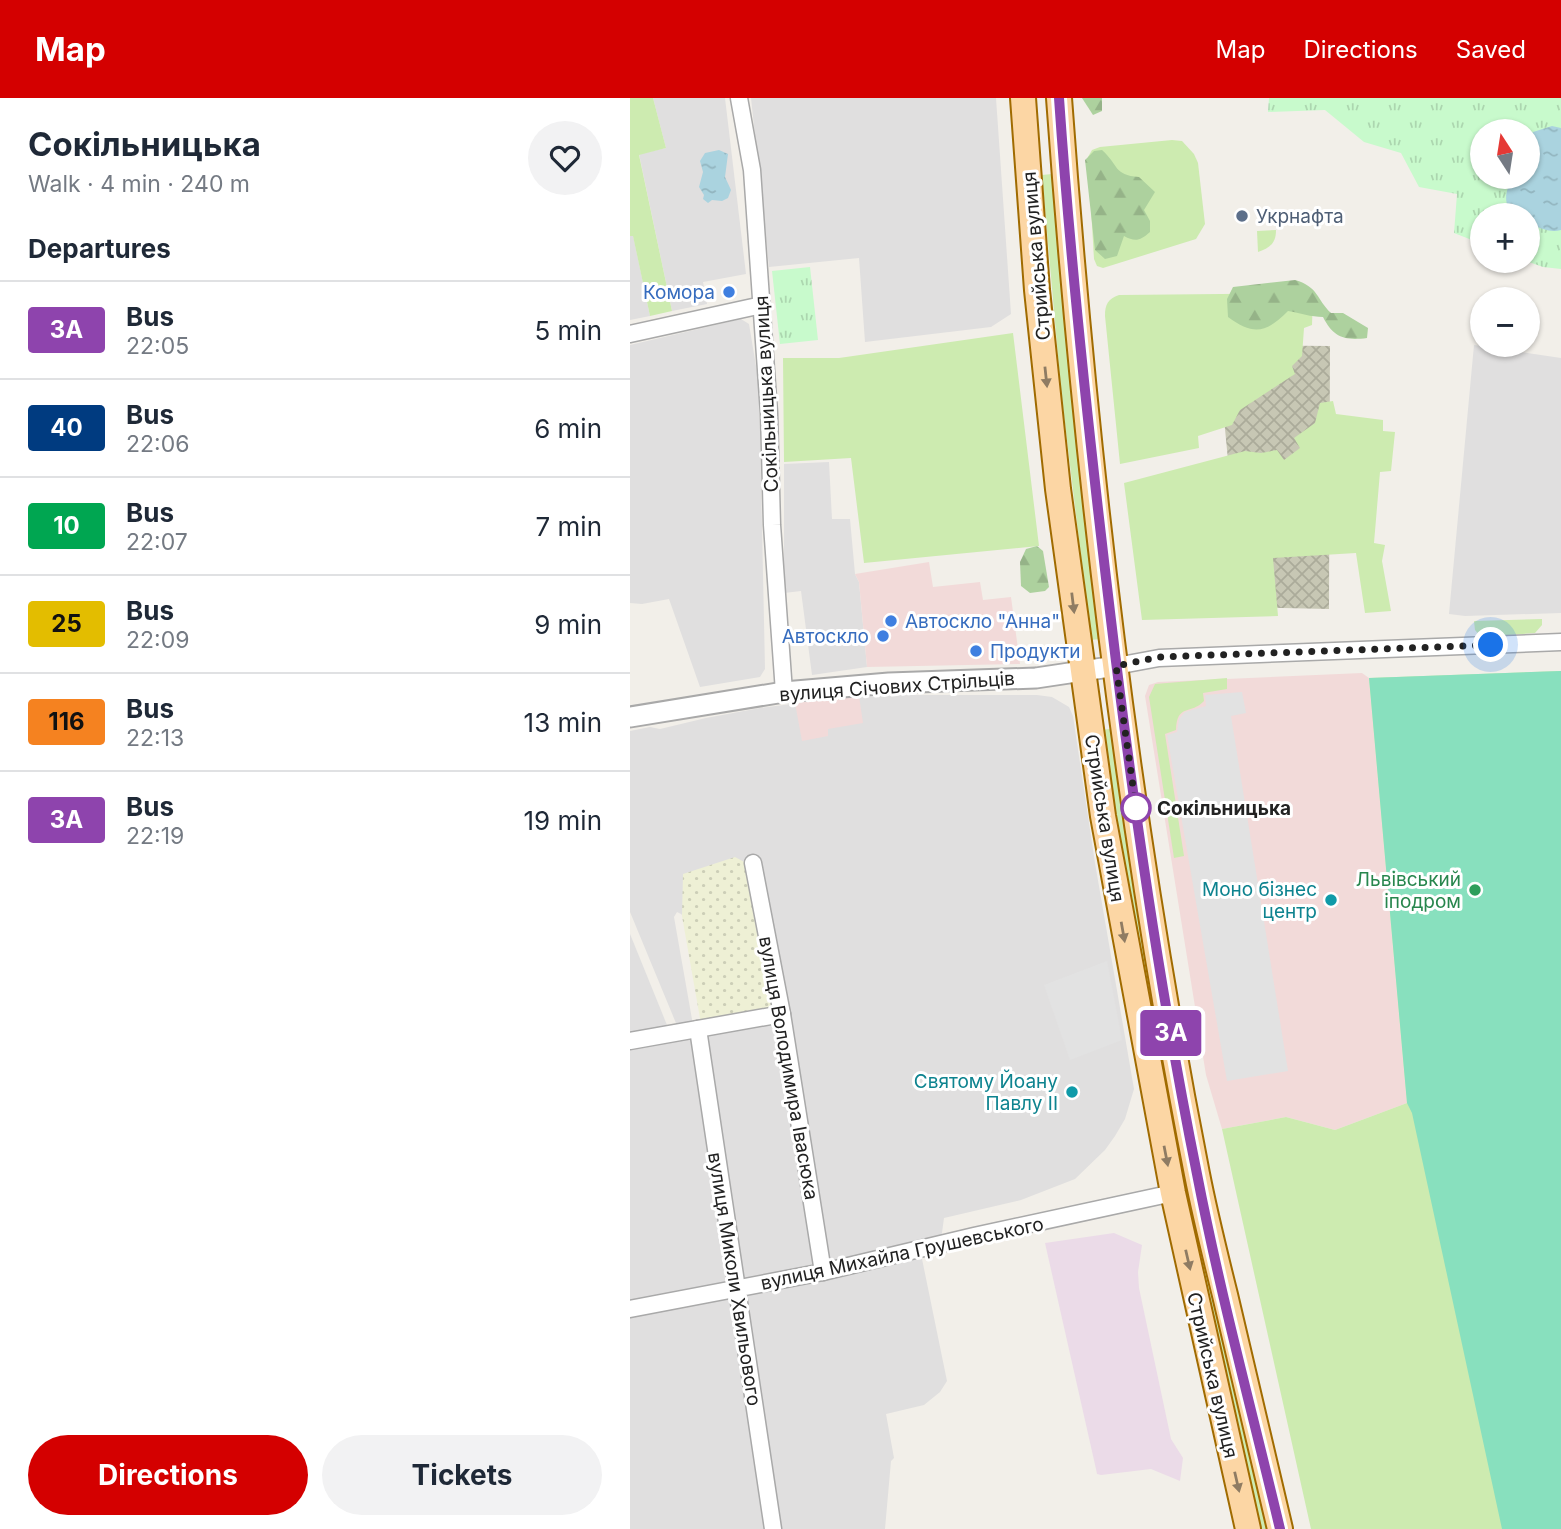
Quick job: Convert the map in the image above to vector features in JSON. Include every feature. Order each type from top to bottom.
[{"type":"main road","name":"Стрийська вулиця","points":[[1023,98],[1037,290],[1082,671],[1103,816],[1173,1194],[1248,1529]]},
{"type":"main road","name":"Стрийська вулиця","points":[[1059,98],[1076,299],[1116,666],[1160,968],[1197,1177],[1280,1529]]},
{"type":"main road","points":[[1027,139],[1062,135]]},
{"type":"street","name":"Сокільницька вулиця","points":[[739,98],[752,170],[784,692]]},
{"type":"street","points":[[630,334],[762,305]]},
{"type":"street","points":[[1116,666],[1159,657],[1561,642]]},
{"type":"street","name":"вулиця Січових Стрільців","points":[[630,717],[784,692],[889,683],[1036,678],[1116,666]]},
{"type":"street","name":"вулиця Володимира Івасюка","points":[[752,863],[782,1014],[823,1272]]},
{"type":"street","points":[[630,1041],[782,1014]]},
{"type":"street","name":"вулиця Миколи Хвильового","points":[[698,1029],[773,1529]]},
{"type":"street","name":"вулиця Михайла Грушевського","points":[[630,1309],[823,1272],[974,1236],[1173,1194]]},
{"type":"shaded area","points":[[653,98],[725,98],[746,274],[703,282],[707,304],[672,311],[639,154],[666,148]]},
{"type":"shaded area","points":[[751,98],[996,98],[1011,314],[991,327],[865,342],[859,258],[769,267]]},
{"type":"shaded area","points":[[633,235],[650,316],[630,320],[630,236]]},
{"type":"shaded area","points":[[741,319],[749,324],[759,384],[765,669],[760,677],[700,687],[669,599],[642,604],[630,603],[630,345]]},
{"type":"shaded area","points":[[1217,345],[1330,346],[1329,609],[1242,607]]},
{"type":"shaded area","points":[[1540,355],[1561,358],[1561,613],[1465,616],[1449,614],[1473,357],[1540,357]]},
{"type":"shaded area","points":[[829,462],[832,519],[850,519],[867,667],[812,675],[801,591],[784,593],[784,464]]},
{"type":"shaded area","points":[[929,562],[933,587],[980,582],[983,600],[1011,597],[1020,664],[867,667],[859,582],[855,574]]},
{"type":"shaded area","points":[[1362,673],[1369,678],[1407,1103],[1335,1130],[1286,1117],[1222,1129],[1206,1075],[1145,696],[1149,685],[1158,682]]},
{"type":"shaded area","points":[[1242,692],[1246,713],[1231,716],[1288,1071],[1227,1081],[1167,735],[1177,732],[1179,719],[1185,712],[1206,706],[1205,695]]},
{"type":"shaded area","points":[[861,695],[1037,695],[1052,697],[1069,707],[1073,716],[1134,1089],[1125,1119],[1115,1136],[1105,1150],[1075,1179],[1021,1200],[944,1218],[941,1240],[827,1267],[787,1015],[677,912],[674,917],[693,1025],[678,1028],[630,912],[630,731],[650,727],[660,729],[760,708]]},
{"type":"shaded area","points":[[859,696],[863,723],[828,729],[828,736],[802,741],[795,703]]},
{"type":"shaded area","points":[[735,857],[748,864],[777,1011],[701,1024],[682,916],[683,874]]},
{"type":"shaded area","points":[[630,934],[669,1030],[630,1037]]},
{"type":"shaded area","points":[[1107,961],[1122,1040],[1070,1060],[1044,985]]},
{"type":"shaded area","points":[[778,1019],[818,1269],[741,1283],[703,1032]]},
{"type":"shaded area","points":[[694,1034],[732,1285],[630,1305],[630,1046]]},
{"type":"shaded area","points":[[1114,1233],[1142,1245],[1138,1272],[1139,1288],[1171,1439],[1183,1458],[1180,1481],[1151,1469],[1097,1474],[1045,1243]]},
{"type":"shaded area","points":[[921,1254],[947,1381],[940,1392],[924,1405],[886,1414],[894,1458],[891,1461],[885,1529],[779,1529],[742,1292]]},
{"type":"shaded area","points":[[733,1294],[770,1529],[630,1529],[630,1314]]},
{"type":"green space","points":[[630,98],[653,98],[666,148],[639,155],[672,311],[650,316],[633,236],[630,236]]},
{"type":"green space","points":[[1082,98],[1102,98],[1102,111],[1093,115]]},
{"type":"green space","points":[[1269,98],[1561,98],[1561,269],[1540,266],[1540,203],[1470,203],[1470,239],[1454,233],[1457,194],[1419,187],[1401,153],[1364,142],[1325,110],[1268,112]]},
{"type":"green space","points":[[1182,141],[1198,163],[1205,224],[1196,239],[1103,268],[1097,266],[1094,259],[1088,157],[1092,150]]},
{"type":"green space","points":[[1102,150],[1120,172],[1139,177],[1155,192],[1144,210],[1150,221],[1150,232],[1137,240],[1124,236],[1117,256],[1105,259],[1095,250],[1085,160],[1094,151]]},
{"type":"green space","points":[[1052,174],[1071,389],[1100,639],[1091,640],[1061,390],[1042,175]]},
{"type":"green space","points":[[1276,230],[1272,244],[1258,252],[1257,231]]},
{"type":"green space","points":[[810,267],[818,340],[780,344],[772,271]]},
{"type":"green space","points":[[1295,280],[1309,286],[1331,313],[1343,313],[1368,328],[1367,338],[1352,339],[1340,336],[1323,317],[1288,311],[1273,324],[1260,329],[1245,327],[1228,317],[1227,299],[1233,287]]},
{"type":"green space","points":[[1313,293],[1312,325],[1304,328],[1302,356],[1292,366],[1295,374],[1240,410],[1232,425],[1198,436],[1199,448],[1120,464],[1105,316],[1110,300],[1119,295]]},
{"type":"green space","points":[[1013,333],[1039,546],[864,563],[851,458],[784,462],[783,358],[839,358]]},
{"type":"green space","points":[[1333,401],[1336,414],[1383,420],[1383,431],[1395,432],[1391,471],[1380,472],[1374,543],[1385,545],[1382,561],[1391,611],[1365,613],[1356,553],[1273,558],[1278,616],[1142,620],[1124,483],[1245,451],[1261,453],[1277,450],[1284,460],[1300,448],[1294,438],[1315,423],[1320,403]]},
{"type":"green space","points":[[1037,546],[1043,551],[1049,587],[1045,591],[1030,593],[1021,586],[1020,562],[1026,549]]},
{"type":"green space","points":[[1542,619],[1542,625],[1535,633],[1481,637],[1475,630],[1474,621]]},
{"type":"green space","name":"Львівський іподром","points":[[1561,671],[1561,1529],[1311,1529],[1222,1129],[1286,1117],[1335,1130],[1407,1103],[1369,678]]},
{"type":"green space","name":"Львівський іподром","points":[[1561,671],[1561,1529],[1502,1529],[1412,1113],[1407,1103],[1369,678]]},
{"type":"green space","points":[[1227,678],[1227,689],[1203,693],[1204,701],[1182,713],[1176,730],[1165,734],[1184,856],[1174,858],[1149,697],[1155,684]]},
{"type":"green space","points":[[1110,729],[1148,969],[1269,1529],[1258,1529],[1180,1189],[1100,730]]},
{"type":"water","points":[[1552,126],[1561,128],[1561,230],[1557,231],[1540,227],[1540,203],[1507,203],[1506,198],[1508,189],[1540,189],[1540,130]]},
{"type":"water","points":[[719,150],[728,154],[725,177],[731,190],[728,198],[708,203],[703,199],[704,195],[699,187],[703,172],[700,161],[705,153]]},
{"type":"bus line","name":"3А","points":[[1059,98],[1074,286],[1099,523],[1123,723],[1160,968],[1197,1177],[1280,1529]]},
{"type":"place","name":"Укрнафта","points":[[1242,216]]},
{"type":"place","name":"Комора","points":[[729,292]]},
{"type":"place","name":"Автоскло \"Анна\"","points":[[891,621]]},
{"type":"place","name":"Автоскло","points":[[883,636]]},
{"type":"place","name":"Продукти","points":[[976,651]]},
{"type":"place","name":"Сокільницька","points":[[1136,808]]},
{"type":"place","name":"Львівський іподром","points":[[1475,890]]},
{"type":"place","name":"Моно бізнес центр","points":[[1331,900]]},
{"type":"place","name":"Святому Йоану Павлу ІІ","points":[[1072,1092]]},
{"type":"route","points":[[1136,808],[1116,666],[1159,657],[1491,645]]}]
